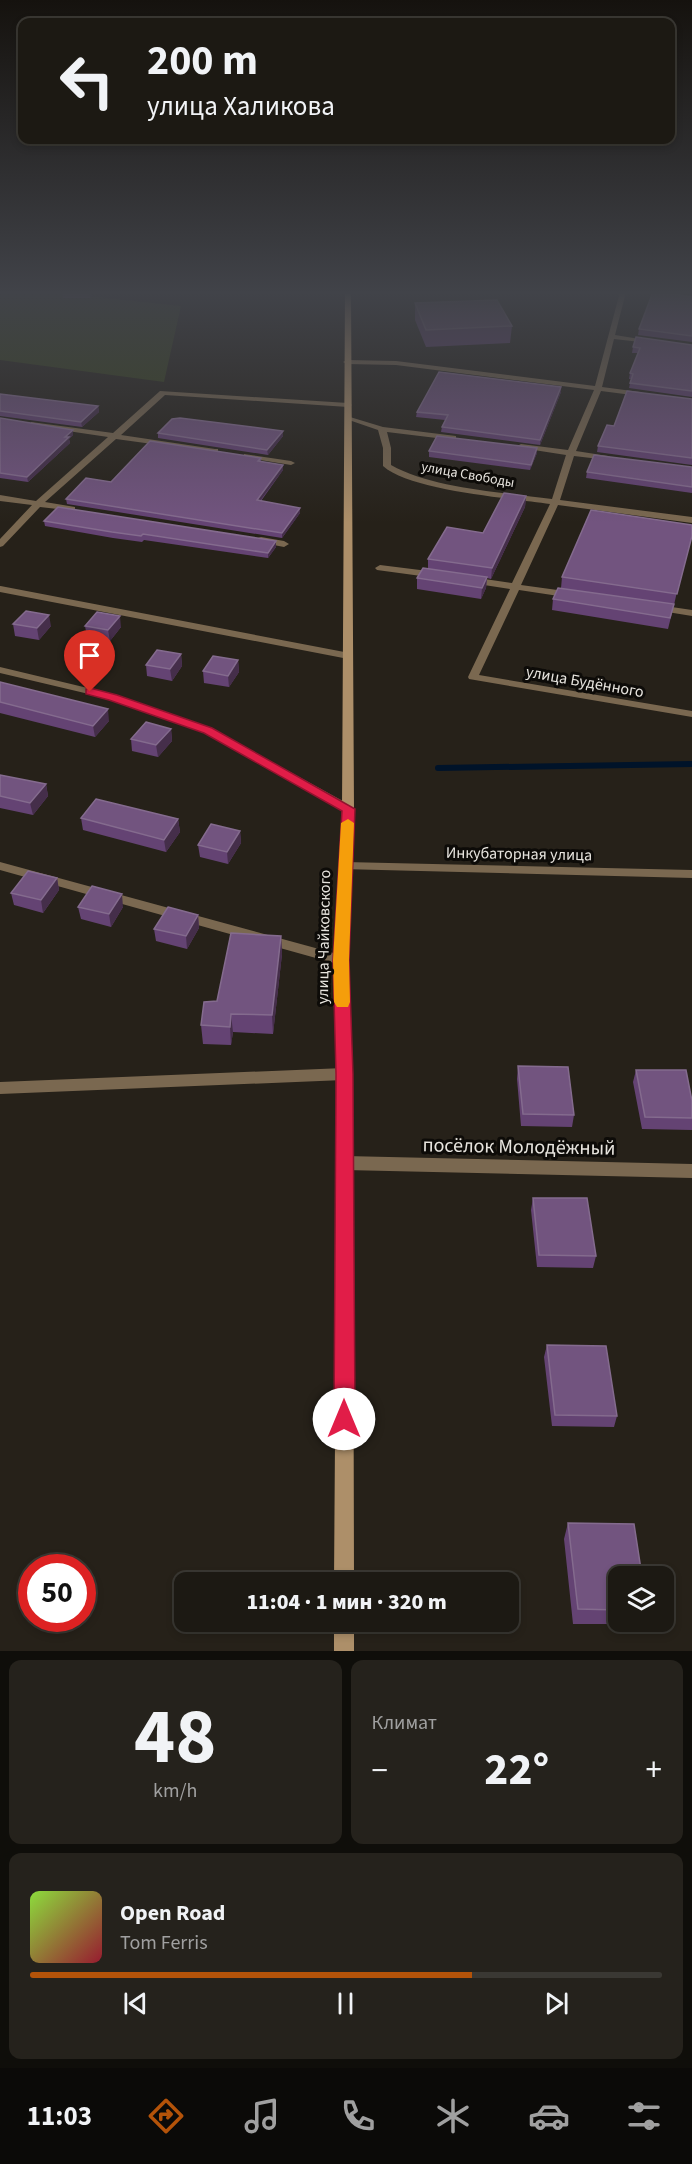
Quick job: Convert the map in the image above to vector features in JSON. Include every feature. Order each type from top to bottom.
[{"type":"main road","name":"улица Чайковского","points":[[344,1572],[345,1163],[341,960],[348,809],[347,369]]},
{"type":"main road","points":[[344,1632],[344,1651]]},
{"type":"street","points":[[443,369],[645,395]]},
{"type":"street","points":[[516,586],[555,502],[571,453],[598,389],[603,369]]},
{"type":"street","points":[[0,544],[38,504],[163,393],[349,412],[382,429],[465,439]]},
{"type":"street","points":[[23,422],[220,452]]},
{"type":"street","name":"улица Свободы","points":[[382,429],[387,448],[387,466],[400,475],[441,485],[692,520]]},
{"type":"street","points":[[512,445],[615,459]]},
{"type":"street","points":[[232,454],[291,463]]},
{"type":"street","points":[[0,498],[85,512]]},
{"type":"street","points":[[249,538],[284,544]]},
{"type":"street","points":[[380,568],[448,577]]},
{"type":"street","points":[[459,578],[586,597]]},
{"type":"street","name":"улица Будённого","points":[[516,586],[473,677],[692,714]]},
{"type":"street","points":[[645,606],[692,613]]},
{"type":"street","points":[[0,670],[113,697],[208,731],[348,809]]},
{"type":"street","points":[[0,866],[341,960]]},
{"type":"street","name":"Инкубаторная улица","points":[[345,866],[692,874]]},
{"type":"street","points":[[0,1088],[344,1074]]},
{"type":"street","name":"посёлок Молодёжный","points":[[345,1163],[692,1171]]},
{"type":"lane","points":[[0,589],[349,657]]},
{"type":"green space","points":[[67,369],[167,369],[164,382]]},
{"type":"building","points":[[632,369],[692,369],[692,391],[630,383],[633,374],[630,373]]},
{"type":"building","points":[[439,372],[561,387],[540,440],[442,427],[448,415],[417,412]]},
{"type":"building","points":[[627,391],[692,399],[692,458],[598,446],[607,425],[614,426]]},
{"type":"building","points":[[0,394],[98,406],[81,422],[0,411]]},
{"type":"building","points":[[0,418],[73,430],[65,437],[69,437],[27,477],[0,473]]},
{"type":"building","points":[[180,418],[283,431],[267,450],[158,433],[172,419]]},
{"type":"building","points":[[437,436],[537,448],[531,465],[429,451]]},
{"type":"building","points":[[150,441],[261,458],[258,461],[283,465],[257,500],[300,508],[282,533],[66,499],[86,478],[111,482]]},
{"type":"building","points":[[594,455],[692,467],[692,487],[587,472]]},
{"type":"building","points":[[504,493],[526,496],[492,568],[428,559],[447,527],[483,533]]},
{"type":"building","points":[[58,507],[276,541],[268,553],[44,521]]},
{"type":"building","points":[[591,510],[692,525],[692,536],[677,594],[562,577]]},
{"type":"building","points":[[423,568],[487,577],[482,588],[417,578]]},
{"type":"building","points":[[558,588],[674,604],[670,618],[553,599]]},
{"type":"building","points":[[26,611],[49,615],[37,628],[13,624]]},
{"type":"building","points":[[97,612],[120,616],[108,630],[85,626]]},
{"type":"building","points":[[157,650],[181,654],[170,669],[146,665]]},
{"type":"building","points":[[213,656],[238,660],[228,676],[203,671]]},
{"type":"building","points":[[0,682],[108,709],[93,726],[0,702]]},
{"type":"building","points":[[146,722],[171,729],[156,745],[131,739]]},
{"type":"building","points":[[0,775],[46,784],[30,803],[0,796]]},
{"type":"building","points":[[96,799],[178,819],[164,840],[81,818]]},
{"type":"building","points":[[211,824],[240,831],[227,852],[198,845]]},
{"type":"building","points":[[28,871],[57,878],[41,900],[11,893]]},
{"type":"building","points":[[92,886],[122,894],[109,914],[78,907]]},
{"type":"building","points":[[168,907],[198,915],[186,936],[154,929]]},
{"type":"building","points":[[231,933],[281,936],[272,1015],[231,1014],[230,1027],[201,1025],[204,1002],[217,1001]]},
{"type":"building","points":[[518,1066],[568,1067],[574,1115],[523,1114]]},
{"type":"building","points":[[636,1070],[686,1070],[692,1101],[692,1118],[645,1117]]},
{"type":"building","points":[[533,1198],[587,1198],[596,1256],[539,1255]]},
{"type":"building","points":[[547,1345],[606,1346],[617,1416],[555,1415]]},
{"type":"building","points":[[568,1523],[634,1524],[640,1566],[608,1566],[608,1610],[578,1609]]},
{"type":"waterway","points":[[438,768],[692,764]]},
{"type":"slow traffic","points":[[342,1002],[341,960],[348,823]]},
{"type":"route","points":[[90,692],[113,697],[208,731],[348,809],[341,960],[345,1163],[344,1419]]}]
